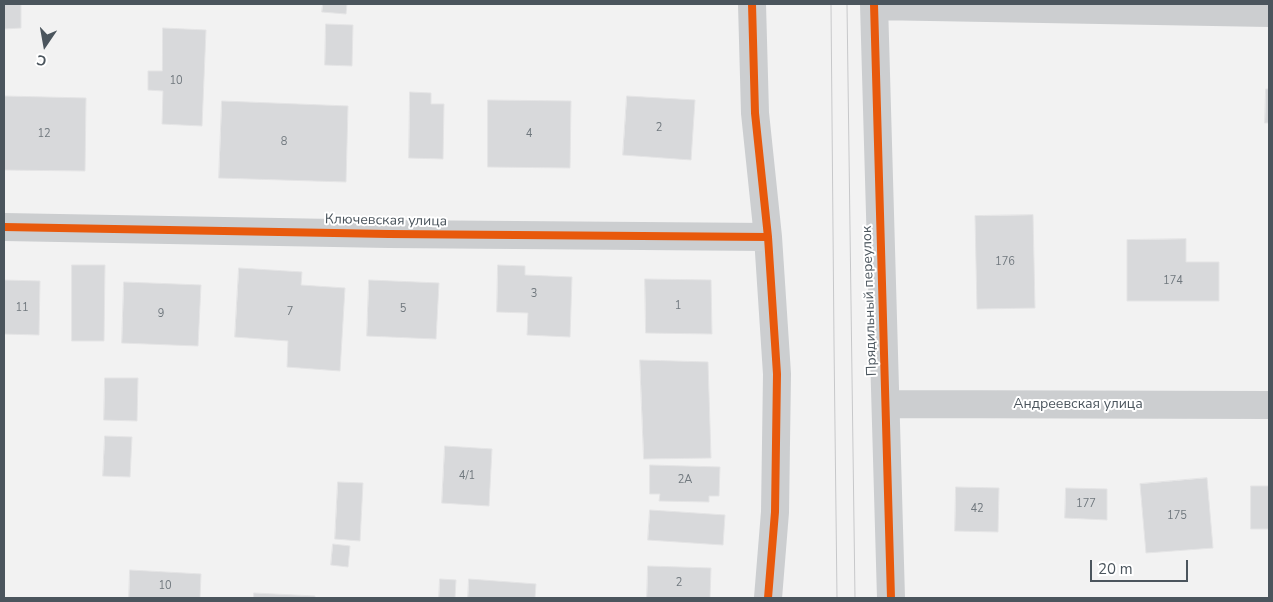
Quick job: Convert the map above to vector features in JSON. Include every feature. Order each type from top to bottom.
[{"type":"street","points":[[752,4],[755,113],[768,237],[777,374],[775,512],[768,598]]},
{"type":"street","points":[[874,5],[1269,13]]},
{"type":"street","name":"Прядильный переулок","points":[[874,5],[891,598]]},
{"type":"street","name":"Ключевская улица","points":[[4,227],[389,234],[768,237]]},
{"type":"street","name":"Андреевская улица","points":[[886,404],[1269,405]]},
{"type":"building","points":[[4,4],[21,4],[21,28],[4,29]]},
{"type":"building","points":[[323,4],[347,4],[346,14],[322,12]]},
{"type":"building","points":[[326,24],[353,25],[352,66],[325,65]]},
{"type":"building","points":[[163,28],[206,30],[202,126],[162,124],[163,91],[148,90],[148,71],[162,71]]},
{"type":"building","points":[[1266,89],[1269,89],[1269,123],[1265,123]]},
{"type":"building","points":[[410,92],[431,93],[431,104],[444,104],[443,159],[409,158]]},
{"type":"building","points":[[4,96],[86,98],[85,171],[4,170]]},
{"type":"building","points":[[627,96],[695,100],[691,160],[623,155]]},
{"type":"building","points":[[488,100],[571,101],[570,168],[488,167]]},
{"type":"building","points":[[222,101],[348,106],[346,182],[219,178]]},
{"type":"building","points":[[1033,215],[1035,308],[977,309],[975,216]]},
{"type":"building","points":[[1186,239],[1186,262],[1219,262],[1219,301],[1127,301],[1127,240]]},
{"type":"building","points":[[72,265],[105,265],[104,341],[72,341]]},
{"type":"building","points":[[498,265],[525,266],[525,275],[572,277],[570,337],[527,335],[528,313],[497,312]]},
{"type":"building","points":[[239,268],[302,272],[301,285],[345,288],[340,371],[287,367],[288,341],[235,337]]},
{"type":"building","points":[[645,279],[711,280],[712,334],[646,333]]},
{"type":"building","points":[[4,280],[40,281],[39,335],[4,334]]},
{"type":"building","points":[[369,280],[439,283],[436,339],[367,336]]},
{"type":"building","points":[[124,282],[201,285],[198,346],[122,343]]},
{"type":"building","points":[[640,360],[708,362],[711,458],[644,459]]},
{"type":"building","points":[[105,378],[138,378],[137,421],[104,420]]},
{"type":"building","points":[[105,436],[132,437],[130,477],[103,476]]},
{"type":"building","points":[[445,446],[492,449],[489,506],[442,503]]},
{"type":"building","points":[[650,465],[720,467],[719,496],[709,496],[709,502],[659,501],[660,494],[650,494]]},
{"type":"building","points":[[1207,478],[1213,548],[1146,553],[1140,484]]},
{"type":"building","points":[[338,482],[363,483],[360,541],[335,539]]},
{"type":"building","points":[[1251,486],[1269,486],[1269,529],[1251,529]]},
{"type":"building","points":[[956,487],[999,488],[998,532],[955,531]]},
{"type":"building","points":[[1066,488],[1107,489],[1107,520],[1065,518]]},
{"type":"building","points":[[650,510],[725,515],[723,545],[648,540]]},
{"type":"building","points":[[333,544],[350,546],[348,567],[331,565]]},
{"type":"building","points":[[648,566],[711,568],[710,598],[647,598]]},
{"type":"building","points":[[130,570],[201,574],[200,598],[129,598]]},
{"type":"building","points":[[440,579],[456,580],[455,598],[439,598]]},
{"type":"building","points":[[469,579],[536,584],[535,598],[468,598]]},
{"type":"building","points":[[254,593],[315,596],[315,598],[254,598]]},
{"type":"tram line","points":[[831,4],[837,598]]},
{"type":"tram line","points":[[847,4],[855,598]]},
{"type":"cycle path","points":[[752,4],[755,113],[768,237],[777,374],[775,512],[768,598]]},
{"type":"cycle path","points":[[874,4],[891,598]]},
{"type":"cycle path","points":[[4,227],[389,234],[768,237]]}]
